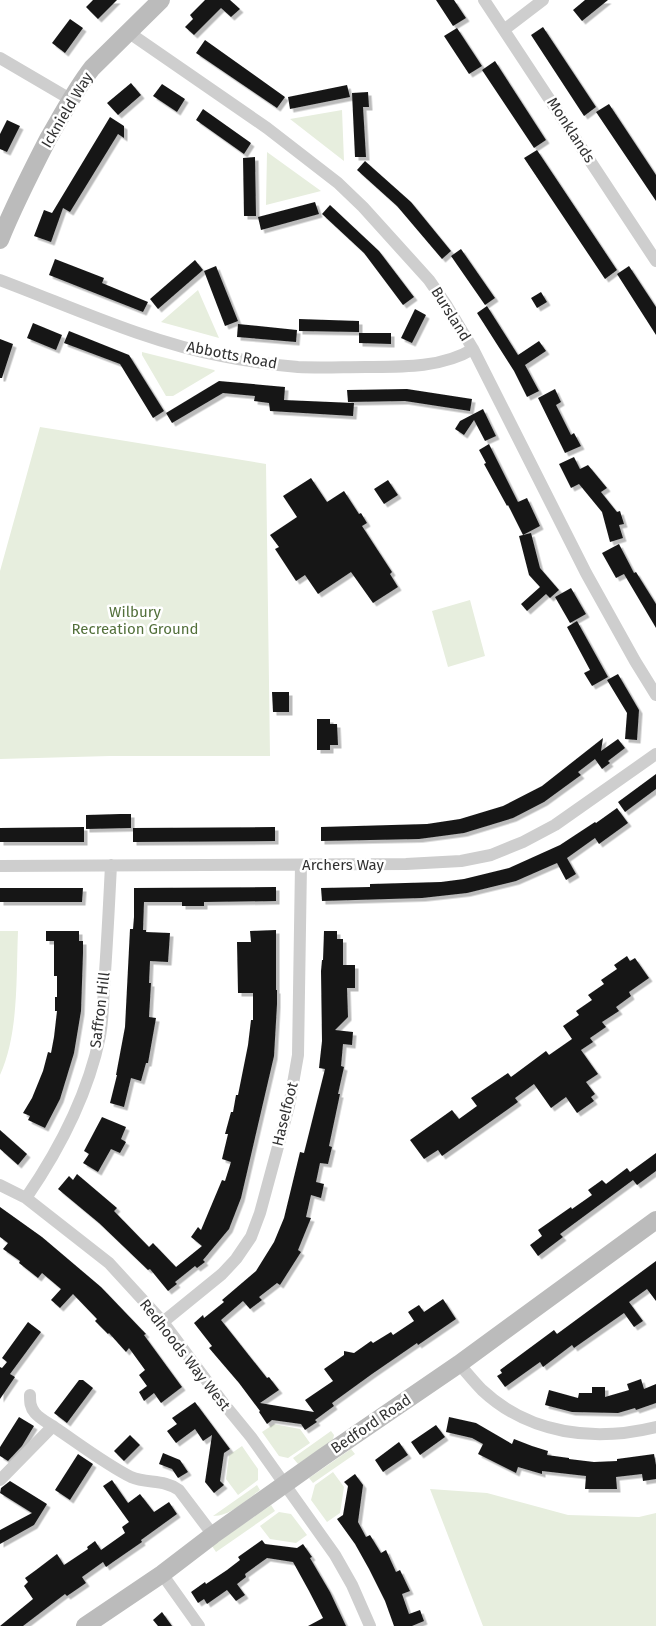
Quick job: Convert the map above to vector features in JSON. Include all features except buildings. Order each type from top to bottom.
[{"type":"street","name":"Icknield Way","points":[[0,240],[35,164],[70,99],[92,68],[161,0]]},
{"type":"street","name":"Monklands","points":[[484,0],[656,261]]},
{"type":"street","points":[[505,30],[543,0]]},
{"type":"street","name":"Bursland","points":[[128,32],[158,55],[267,128],[338,183],[363,207],[429,280],[473,349],[586,573],[634,661],[656,695]]},
{"type":"street","points":[[0,58],[70,99]]},
{"type":"street","name":"Abbotts Road","points":[[0,280],[132,331],[221,356],[296,367],[417,365],[457,358],[473,349]]},
{"type":"street","name":"Archers Way","points":[[0,866],[406,864],[461,861],[491,854],[523,842],[555,824],[656,754]]},
{"type":"street","name":"Saffron Hill","points":[[26,1198],[72,1118],[91,1071],[100,1034],[107,951],[111,865]]},
{"type":"street","name":"Haselfoot","points":[[163,1322],[222,1274],[236,1260],[251,1237],[260,1213],[289,1106],[298,1055],[301,865]]},
{"type":"street","name":"Redhoods Way West","points":[[0,1185],[26,1198],[108,1263],[163,1322],[251,1438],[335,1555],[352,1585],[370,1626]]},
{"type":"street","name":"Bedford Road","points":[[86,1626],[162,1574],[284,1484],[460,1364],[656,1220]]},
{"type":"street","points":[[460,1364],[483,1391],[534,1424],[594,1435],[631,1433],[656,1428]]},
{"type":"street","points":[[30,1395],[30,1404],[34,1412],[42,1420],[132,1477],[174,1486],[213,1535]]},
{"type":"street","points":[[0,1480],[54,1426]]},
{"type":"street","points":[[162,1574],[199,1626]]},
{"type":"green space","points":[[342,110],[344,161],[290,119]]},
{"type":"green space","points":[[267,152],[321,191],[266,205]]},
{"type":"green space","points":[[198,290],[219,338],[161,322]]},
{"type":"green space","points":[[142,352],[215,371],[173,396],[166,396]]},
{"type":"green space","name":"Wilbury Recreation Ground","points":[[40,427],[266,464],[270,756],[110,756],[0,759],[0,571]]},
{"type":"green space","points":[[470,600],[485,656],[448,667],[432,611]]},
{"type":"green space","points":[[0,931],[18,931],[14,1023],[11,1041],[0,1075]]},
{"type":"green space","points":[[274,1424],[300,1429],[310,1443],[288,1458],[279,1456],[262,1432]]},
{"type":"green space","points":[[331,1431],[334,1435],[333,1440],[298,1464],[293,1458]]},
{"type":"green space","points":[[242,1446],[258,1469],[258,1480],[238,1495],[226,1479],[229,1455]]},
{"type":"green space","points":[[351,1449],[355,1454],[313,1483],[309,1478]]},
{"type":"green space","points":[[333,1472],[344,1487],[340,1513],[327,1522],[311,1500],[315,1485]]},
{"type":"green space","points":[[257,1485],[260,1490],[238,1507],[226,1513],[213,1516]]},
{"type":"green space","points":[[430,1489],[487,1493],[568,1515],[639,1517],[656,1513],[656,1626],[483,1626]]},
{"type":"green space","points":[[271,1505],[275,1511],[216,1552],[212,1546]]},
{"type":"green space","points":[[279,1512],[291,1514],[307,1535],[296,1543],[270,1539],[260,1526]]}]
